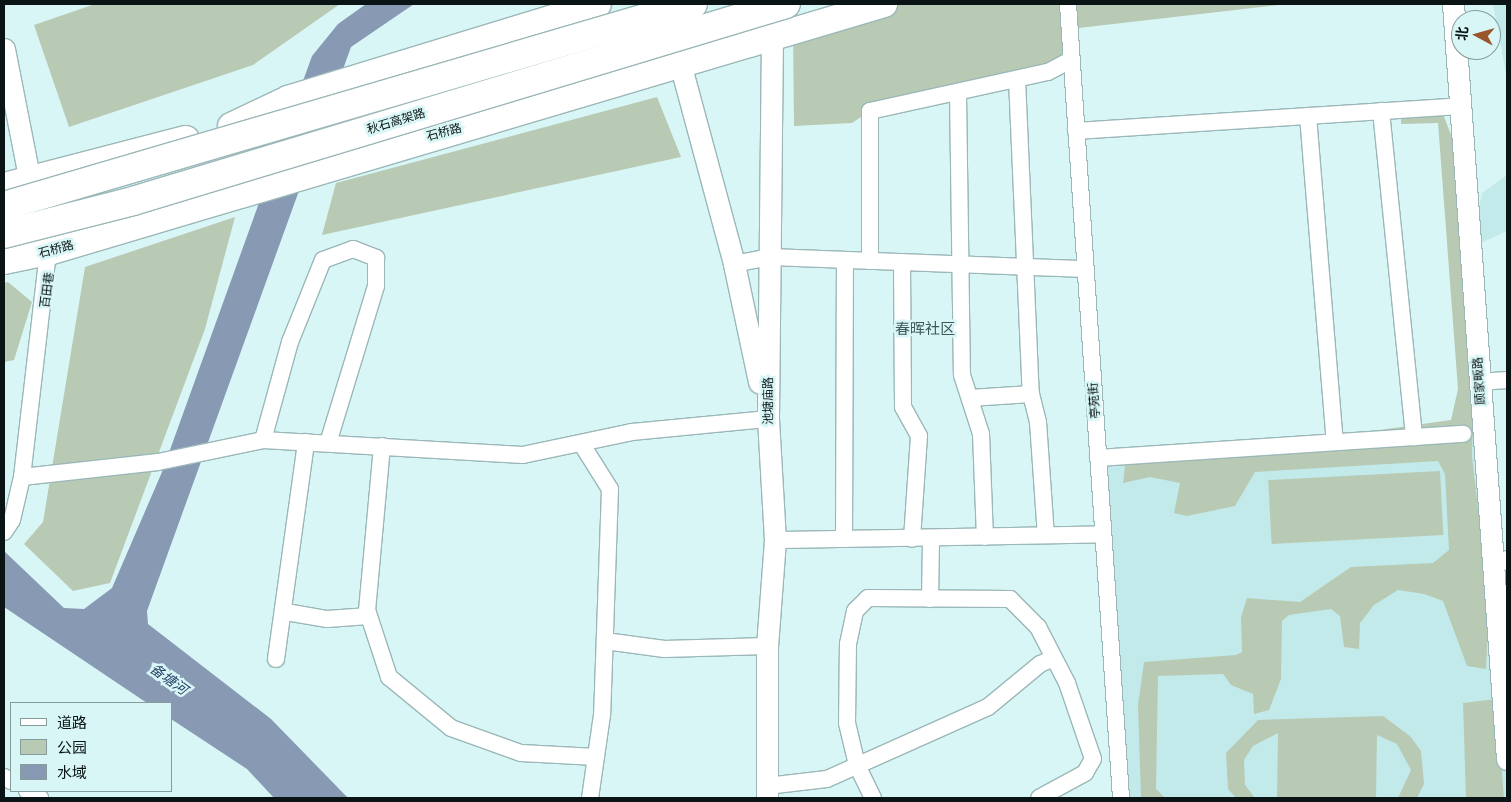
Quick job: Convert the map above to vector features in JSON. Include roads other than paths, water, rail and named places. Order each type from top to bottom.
[{"type":"highway","points":[[4,206],[693,4]]},
{"type":"highway","name":"秋石高架路","points":[[4,234],[133,201],[786,4]]},
{"type":"main road","points":[[356,84],[598,4]]},
{"type":"main road","points":[[4,186],[30,181],[231,126],[290,103],[644,4]]},
{"type":"main road","name":"石桥路","points":[[4,260],[52,252],[331,166],[681,67],[772,35],[884,4]]},
{"type":"street","name":"池塘庙路","points":[[764,4],[772,35],[768,419],[776,540],[767,646],[767,792]]},
{"type":"street","name":"亭苑街","points":[[1068,4],[1121,798]]},
{"type":"street","name":"顾家畈路","points":[[1453,4],[1480,382],[1502,562],[1507,759]]},
{"type":"street","name":"百田巷","points":[[4,48],[30,181],[52,252],[22,476],[12,520],[4,532]]},
{"type":"street","points":[[870,261],[870,111],[1048,72],[1072,59]]},
{"type":"street","points":[[22,476],[158,462],[263,440],[523,455],[632,432],[768,419],[734,264],[681,67]]},
{"type":"street","points":[[1017,79],[1027,267],[1031,394],[1038,422],[1046,536]]},
{"type":"street","points":[[958,93],[962,375],[981,434],[985,538]]},
{"type":"street","points":[[1076,131],[1460,106]]},
{"type":"street","points":[[1381,111],[1414,437]]},
{"type":"street","points":[[1308,116],[1335,442]]},
{"type":"street","points":[[263,440],[290,342],[323,260],[353,249],[376,258],[376,286],[328,443]]},
{"type":"street","points":[[734,264],[770,257],[1086,269]]},
{"type":"street","points":[[844,539],[845,260]]},
{"type":"street","points":[[902,262],[903,407],[919,436],[912,539]]},
{"type":"street","points":[[1480,382],[1507,380]]},
{"type":"street","points":[[970,398],[1031,394]]},
{"type":"street","points":[[1098,458],[1463,434]]},
{"type":"street","points":[[276,659],[286,612],[306,442]]},
{"type":"street","points":[[581,443],[610,489],[605,641],[596,757],[590,798]]},
{"type":"street","points":[[382,446],[369,616],[389,677],[451,728],[521,753],[596,757]]},
{"type":"street","points":[[776,540],[931,539],[1103,534]]},
{"type":"street","points":[[930,599],[931,539]]},
{"type":"street","points":[[873,798],[857,765],[846,723],[848,644],[854,611],[868,598],[1010,599],[1038,627],[1054,658],[1093,759],[1085,773],[1039,798]]},
{"type":"street","points":[[286,612],[328,619],[369,616]]},
{"type":"street","points":[[605,641],[664,649],[767,646]]},
{"type":"street","points":[[767,792],[827,779],[988,707],[1040,664],[1054,658]]},
{"type":"street","points":[[29,792],[40,798]]},
{"type":"water","name":"备塘河","points":[[366,4],[414,4],[351,47],[147,611],[148,624],[271,719],[348,798],[274,798],[247,769],[172,720],[172,702],[146,702],[4,607],[4,551],[64,608],[84,609],[112,588],[162,472],[312,56],[338,24]]},
{"type":"district","name":"春晖社区","points":[[925,329]]}]
